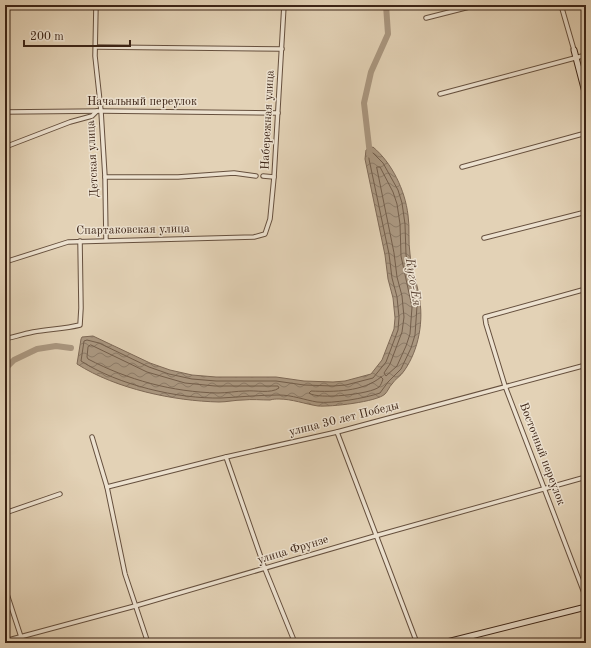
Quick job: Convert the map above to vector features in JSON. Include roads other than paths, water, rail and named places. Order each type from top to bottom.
[{"type":"street","name":"Детская улица","points":[[96,5],[96,47],[99,111],[105,177],[106,240]]},
{"type":"street","name":"Набережная улица","points":[[265,234],[270,219],[274,177],[284,5]]},
{"type":"street","points":[[426,18],[477,5]]},
{"type":"street","points":[[561,5],[586,96]]},
{"type":"street","points":[[96,47],[282,49]]},
{"type":"street","points":[[440,94],[586,55]]},
{"type":"street","points":[[5,147],[70,122],[92,116],[99,111]]},
{"type":"street","name":"Начальный переулок","points":[[5,112],[99,111],[278,113]]},
{"type":"street","points":[[462,167],[586,133]]},
{"type":"street","points":[[105,177],[178,177],[234,173],[256,176]]},
{"type":"street","points":[[263,176],[274,177]]},
{"type":"street","points":[[484,238],[586,212]]},
{"type":"street","name":"Спартаковская улица","points":[[5,262],[48,247],[68,242],[254,237],[265,234]]},
{"type":"street","points":[[5,339],[32,332],[64,329],[80,325],[80,241]]},
{"type":"street","name":"Восточный переулок","points":[[586,289],[485,317],[505,386],[586,598]]},
{"type":"street","name":"улица 30 лет Победы","points":[[106,487],[226,457],[337,432],[586,365]]},
{"type":"street","points":[[337,432],[375,536],[417,643]]},
{"type":"street","points":[[92,437],[106,487],[125,574],[148,643]]},
{"type":"street","points":[[226,457],[265,569],[294,643]]},
{"type":"street","name":"улица Фрунзе","points":[[5,641],[135,606],[586,476]]},
{"type":"street","points":[[5,513],[60,494]]},
{"type":"street","points":[[5,588],[23,643]]},
{"type":"street","points":[[443,643],[586,607]]},
{"type":"water","points":[[373,147],[380,153],[392,169],[404,196],[409,220],[409,244],[411,259],[418,291],[421,315],[417,344],[409,363],[403,373],[393,382],[385,394],[363,402],[324,406],[279,399],[219,402],[202,401],[165,396],[127,387],[92,373],[77,364],[82,337],[93,336],[150,363],[170,370],[192,375],[216,377],[276,377],[304,381],[333,382],[345,381],[371,374],[382,360],[394,329],[395,318],[385,255],[365,159],[366,150]]},
{"type":"waterway","name":"Куго-Ея","points":[[370,155],[364,103],[371,72],[388,34],[386,5]]},
{"type":"waterway","name":"Куго-Ея","points":[[5,369],[14,360],[37,349],[56,346],[71,348]]}]
